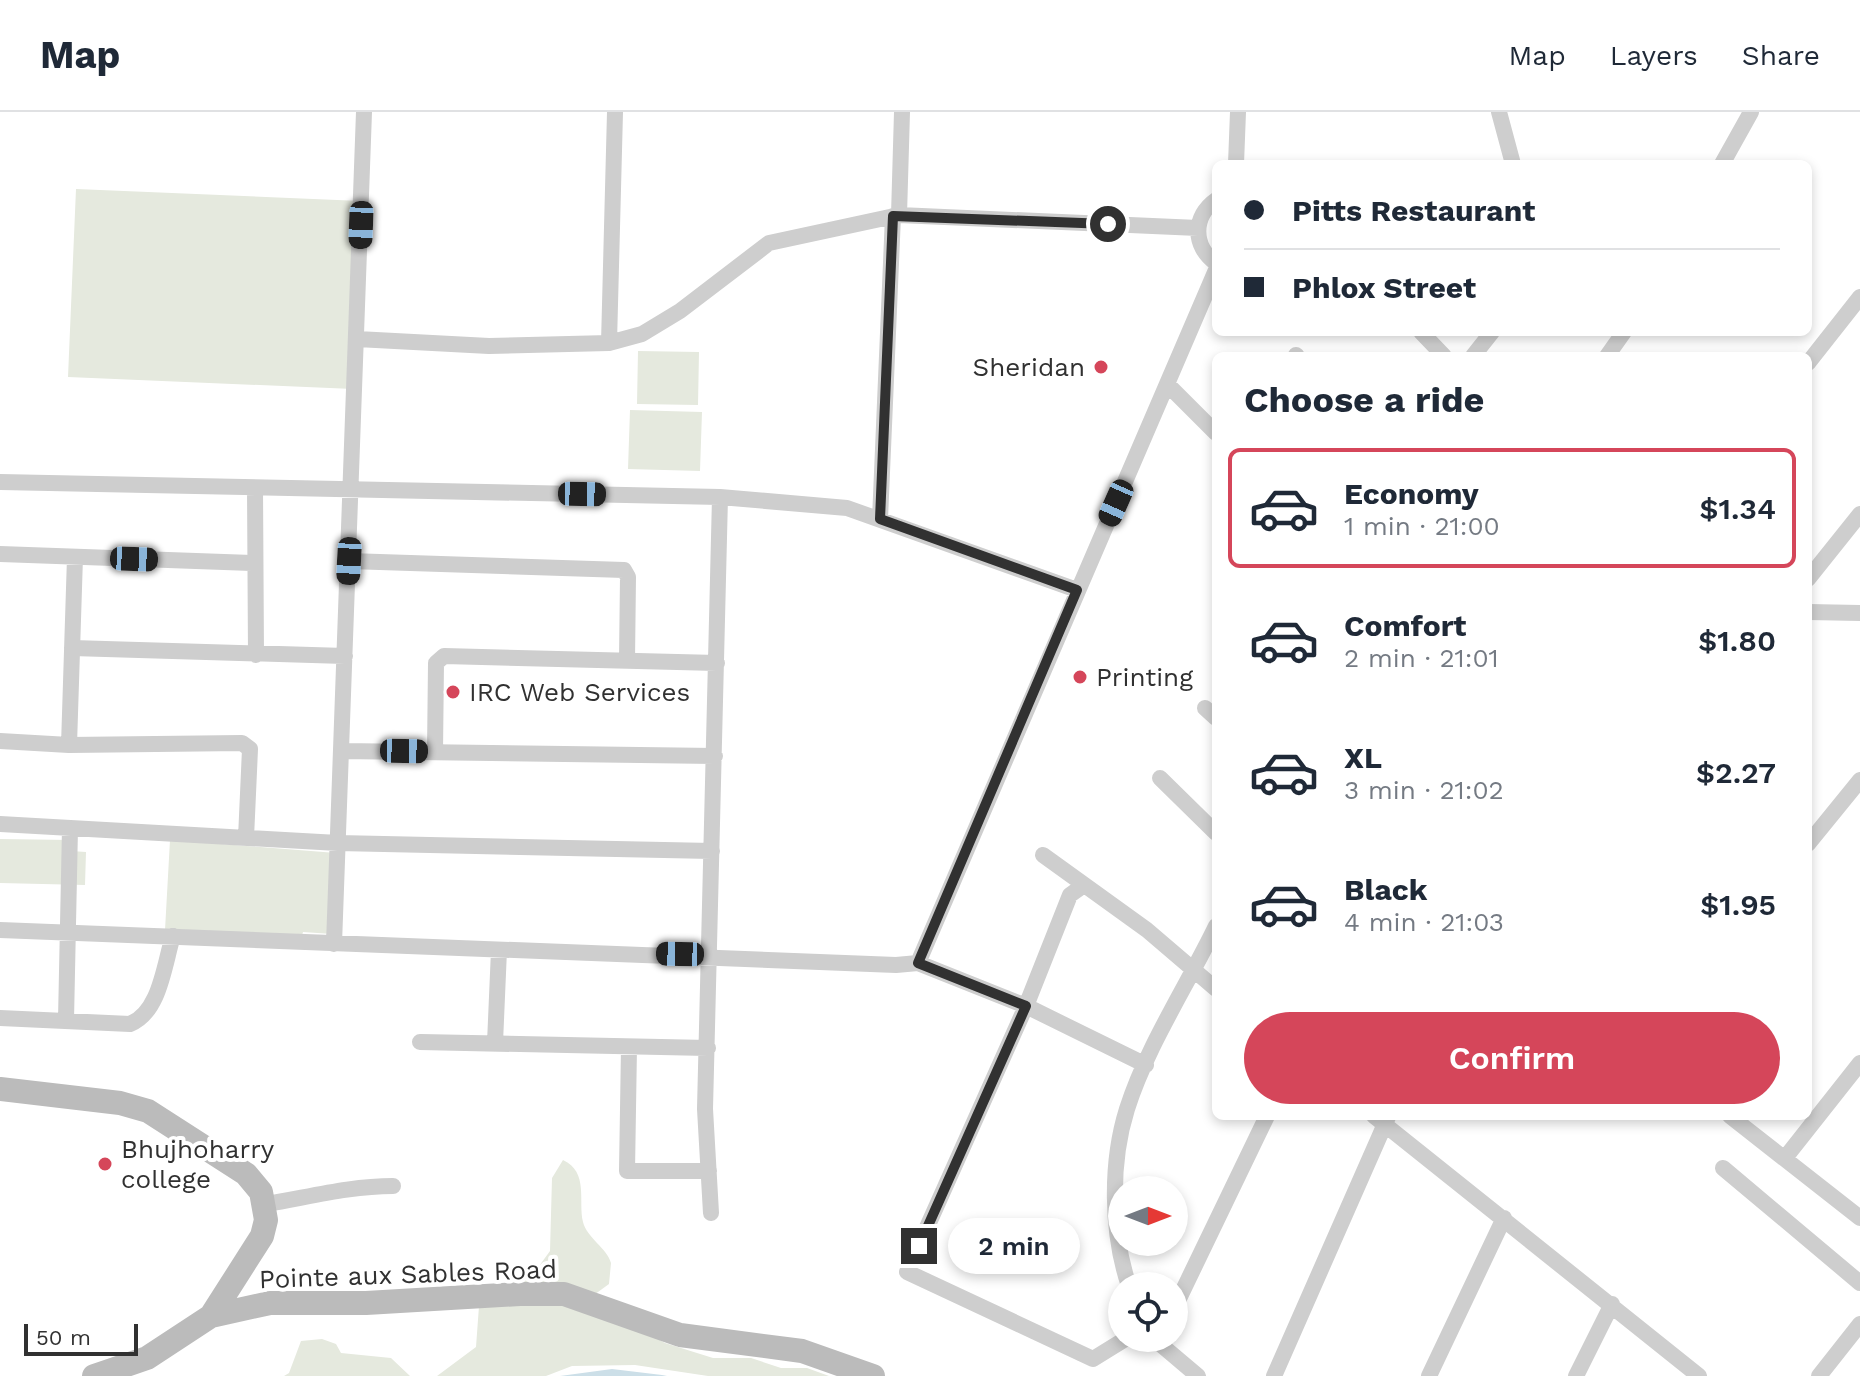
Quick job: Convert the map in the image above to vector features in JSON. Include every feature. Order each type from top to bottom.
[{"type":"main road","points":[[0,1089],[120,1103],[148,1111],[246,1174],[266,1204],[262,1236],[211,1316]]},
{"type":"main road","name":"Pointe aux Sables Road","points":[[94,1376],[147,1358],[211,1316],[270,1303],[564,1294],[680,1335],[802,1351],[873,1376]]},
{"type":"street","points":[[334,944],[364,112]]},
{"type":"street","points":[[609,343],[615,112]]},
{"type":"street","points":[[880,519],[902,112]]},
{"type":"street","points":[[1236,160],[1238,112]]},
{"type":"street","points":[[1499,112],[1512,160]]},
{"type":"street","points":[[1724,160],[1751,112]]},
{"type":"street","points":[[1212,203],[1206,208],[1198,228],[1202,249],[1212,259]]},
{"type":"street","points":[[357,339],[489,346],[609,343],[642,334],[680,311],[769,243],[896,215],[1198,228]]},
{"type":"street","points":[[918,963],[1077,590],[1169,386],[1212,280]]},
{"type":"street","points":[[1812,358],[1860,297]]},
{"type":"street","points":[[1425,336],[1440,352]]},
{"type":"street","points":[[1476,352],[1489,336]]},
{"type":"street","points":[[1169,386],[1212,429]]},
{"type":"street","points":[[0,482],[720,497],[847,508],[1077,590]]},
{"type":"street","points":[[255,488],[252,563],[256,655]]},
{"type":"street","points":[[711,1213],[705,1109],[720,497]]},
{"type":"street","points":[[1812,574],[1860,514]]},
{"type":"street","points":[[0,554],[252,563]]},
{"type":"street","points":[[69,745],[75,557]]},
{"type":"street","points":[[349,561],[624,570],[628,577],[627,660]]},
{"type":"street","points":[[1812,612],[1860,613]]},
{"type":"street","points":[[72,648],[345,656]]},
{"type":"street","points":[[435,752],[436,663],[444,656],[717,663]]},
{"type":"street","points":[[0,741],[69,745],[242,743],[250,749],[251,763],[246,838]]},
{"type":"street","points":[[342,751],[715,756]]},
{"type":"street","points":[[1160,778],[1212,829]]},
{"type":"street","points":[[1812,839],[1860,780]]},
{"type":"street","points":[[0,824],[338,843],[712,851]]},
{"type":"street","points":[[66,1020],[70,828]]},
{"type":"street","points":[[1043,855],[1147,930],[1212,986]]},
{"type":"street","points":[[1084,885],[1070,895],[1026,1006],[907,1272],[1093,1359],[1108,1350]]},
{"type":"street","points":[[0,930],[499,950],[710,955],[896,965],[918,963],[1026,1006],[1146,1065]]},
{"type":"street","points":[[1125,1272],[1115,1180],[1127,1110],[1146,1065],[1212,934]]},
{"type":"street","points":[[0,1018],[130,1024],[138,1021],[151,1009],[173,936]]},
{"type":"street","points":[[495,1043],[499,950]]},
{"type":"street","points":[[420,1042],[708,1048]]},
{"type":"street","points":[[629,1047],[627,1171],[709,1171]]},
{"type":"street","points":[[1785,1158],[1860,1063]]},
{"type":"street","points":[[1188,1280],[1265,1120]]},
{"type":"street","points":[[1274,1376],[1382,1120]]},
{"type":"street","points":[[1383,1120],[1699,1376]]},
{"type":"street","points":[[1735,1120],[1860,1218]]},
{"type":"street","points":[[1723,1168],[1860,1283]]},
{"type":"street","points":[[266,1204],[330,1194],[352,1186],[393,1186]]},
{"type":"street","points":[[1429,1376],[1504,1218]]},
{"type":"street","points":[[1576,1376],[1612,1304]]},
{"type":"street","points":[[1819,1376],[1860,1324]]},
{"type":"street","points":[[1171,1352],[1198,1376]]},
{"type":"shaded area","points":[[76,189],[361,201],[353,389],[68,377]]},
{"type":"shaded area","points":[[638,351],[699,352],[698,405],[637,404]]},
{"type":"shaded area","points":[[630,410],[702,412],[700,471],[628,469]]},
{"type":"shaded area","points":[[0,839],[71,840],[71,851],[86,852],[85,885],[0,883]]},
{"type":"shaded area","points":[[170,840],[336,853],[332,934],[303,932],[301,939],[165,930]]},
{"type":"shaded area","points":[[563,1160],[571,1165],[579,1179],[585,1228],[611,1263],[609,1284],[587,1300],[665,1343],[713,1358],[751,1358],[781,1368],[807,1368],[829,1376],[708,1376],[635,1365],[572,1366],[546,1376],[437,1376],[476,1347],[479,1306],[515,1281],[534,1273],[550,1251],[552,1178]]},
{"type":"shaded area","points":[[322,1339],[336,1344],[341,1353],[391,1358],[410,1376],[284,1376],[289,1373],[301,1341]]},
{"type":"shaded area","points":[[612,1369],[662,1375],[667,1376],[560,1376]]},
{"type":"place","name":"Sheridan","points":[[1101,367]]},
{"type":"place","name":"Printing","points":[[1080,677]]},
{"type":"place","name":"IRC Web Services","points":[[453,692]]},
{"type":"place","name":"Bhujhoharry college","points":[[105,1164]]},
{"type":"route","points":[[919,1246],[1026,1006],[918,963],[1077,590],[880,519],[893,216],[1108,224]]}]
